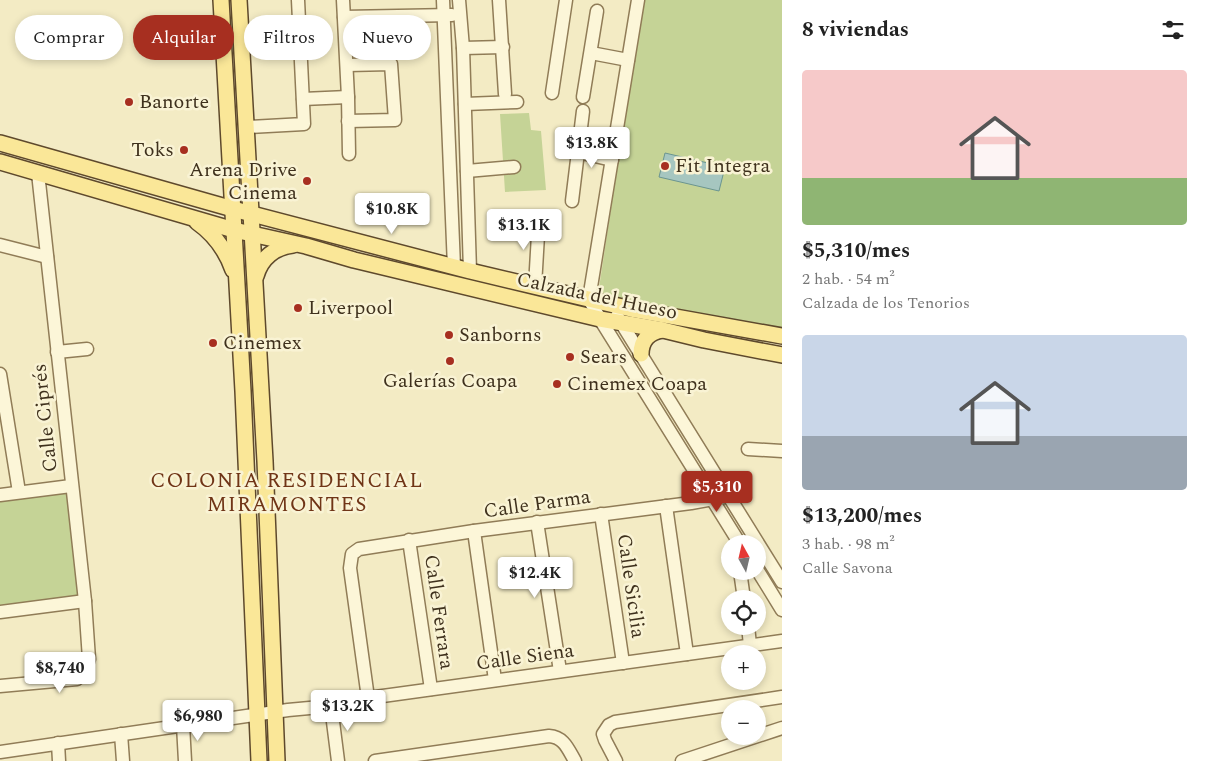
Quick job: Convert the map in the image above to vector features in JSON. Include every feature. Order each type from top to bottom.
[{"type":"main road","points":[[222,0],[260,761]]},
{"type":"main road","points":[[240,0],[265,464],[277,761]]},
{"type":"main road","name":"Calzada del Hueso","points":[[0,143],[233,209],[470,271],[610,304],[782,336]]},
{"type":"main road","name":"Calzada del Hueso","points":[[0,162],[252,235],[306,246],[354,260],[600,319],[782,354]]},
{"type":"main road","points":[[189,217],[207,230],[222,246],[234,272],[237,292]]},
{"type":"main road","points":[[255,282],[260,265],[274,251],[293,245],[306,246]]},
{"type":"main road","points":[[641,354],[642,344],[647,337],[655,332],[664,330]]},
{"type":"street","points":[[248,127],[304,124],[298,0]]},
{"type":"street","points":[[343,0],[344,15]]},
{"type":"street","points":[[443,0],[454,267]]},
{"type":"street","points":[[459,0],[463,48],[470,271]]},
{"type":"street","points":[[499,0],[505,94]]},
{"type":"street","points":[[552,94],[566,0]]},
{"type":"street","points":[[638,0],[590,299],[600,319],[734,535]]},
{"type":"street","points":[[583,97],[597,11]]},
{"type":"street","points":[[431,15],[460,15]]},
{"type":"street","points":[[463,48],[503,46]]},
{"type":"street","points":[[591,53],[628,60]]},
{"type":"street","points":[[347,60],[349,154]]},
{"type":"street","points":[[347,65],[392,64],[395,120],[348,121]]},
{"type":"street","points":[[303,99],[348,96]]},
{"type":"street","points":[[465,104],[517,102]]},
{"type":"street","points":[[572,200],[583,111]]},
{"type":"street","points":[[450,145],[466,145]]},
{"type":"street","points":[[578,152],[612,160]]},
{"type":"street","points":[[467,171],[514,168]]},
{"type":"street","name":"Calle Ciprés","points":[[0,686],[77,679],[85,671],[89,659],[85,601],[38,173]]},
{"type":"street","points":[[535,286],[540,218]]},
{"type":"street","points":[[0,245],[47,258]]},
{"type":"street","points":[[610,304],[782,582]]},
{"type":"street","points":[[57,352],[87,349]]},
{"type":"street","points":[[0,374],[19,492]]},
{"type":"street","points":[[748,448],[782,451]]},
{"type":"street","points":[[0,495],[71,486]]},
{"type":"street","name":"Calle Parma","points":[[368,698],[350,568],[352,554],[359,549],[409,540],[712,500],[730,496]]},
{"type":"street","points":[[666,506],[687,654]]},
{"type":"street","name":"Calle Sicilia","points":[[602,514],[623,663]]},
{"type":"street","points":[[729,526],[742,516]]},
{"type":"street","points":[[538,522],[560,671]]},
{"type":"street","points":[[474,531],[495,680]]},
{"type":"street","name":"Calle Ferrara","points":[[409,540],[431,689]]},
{"type":"street","points":[[764,580],[782,610]]},
{"type":"street","points":[[0,612],[85,601]]},
{"type":"street","points":[[749,635],[750,645]]},
{"type":"street","name":"Calle Siena","points":[[750,645],[782,641]]},
{"type":"street","name":"Calle Siena","points":[[0,752],[257,714],[331,706],[339,702],[721,649]]},
{"type":"street","points":[[616,761],[604,740],[604,734],[609,724],[782,697]]},
{"type":"street","points":[[331,706],[338,761]]},
{"type":"street","points":[[183,725],[185,761]]},
{"type":"street","points":[[682,761],[782,728]]},
{"type":"street","points":[[122,734],[123,761]]},
{"type":"street","points":[[375,761],[414,758],[557,736],[575,761]]},
{"type":"street","points":[[58,743],[59,761]]},
{"type":"green space","points":[[642,0],[782,0],[782,329],[598,295]]},
{"type":"green space","points":[[529,113],[531,130],[541,131],[546,190],[505,192],[500,114]]},
{"type":"green space","points":[[67,492],[80,597],[0,608],[0,500]]},
{"type":"water","points":[[665,153],[725,167],[719,191],[659,177]]},
{"type":"place","name":"Banorte","points":[[129,102]]},
{"type":"place","name":"Toks","points":[[184,150]]},
{"type":"place","name":"Fit Integra","points":[[665,166]]},
{"type":"place","name":"Arena Drive Cinema","points":[[307,181]]},
{"type":"place","name":"Liverpool","points":[[298,308]]},
{"type":"place","name":"Sanborns","points":[[449,335]]},
{"type":"place","name":"Cinemex","points":[[213,343]]},
{"type":"place","name":"Sears","points":[[570,357]]},
{"type":"place","name":"Galerías Coapa","points":[[450,361]]},
{"type":"place","name":"Cinemex Coapa","points":[[557,384]]},
{"type":"district","name":"COLONIA RESIDENCIAL MIRAMONTES","points":[[287,493]]}]
